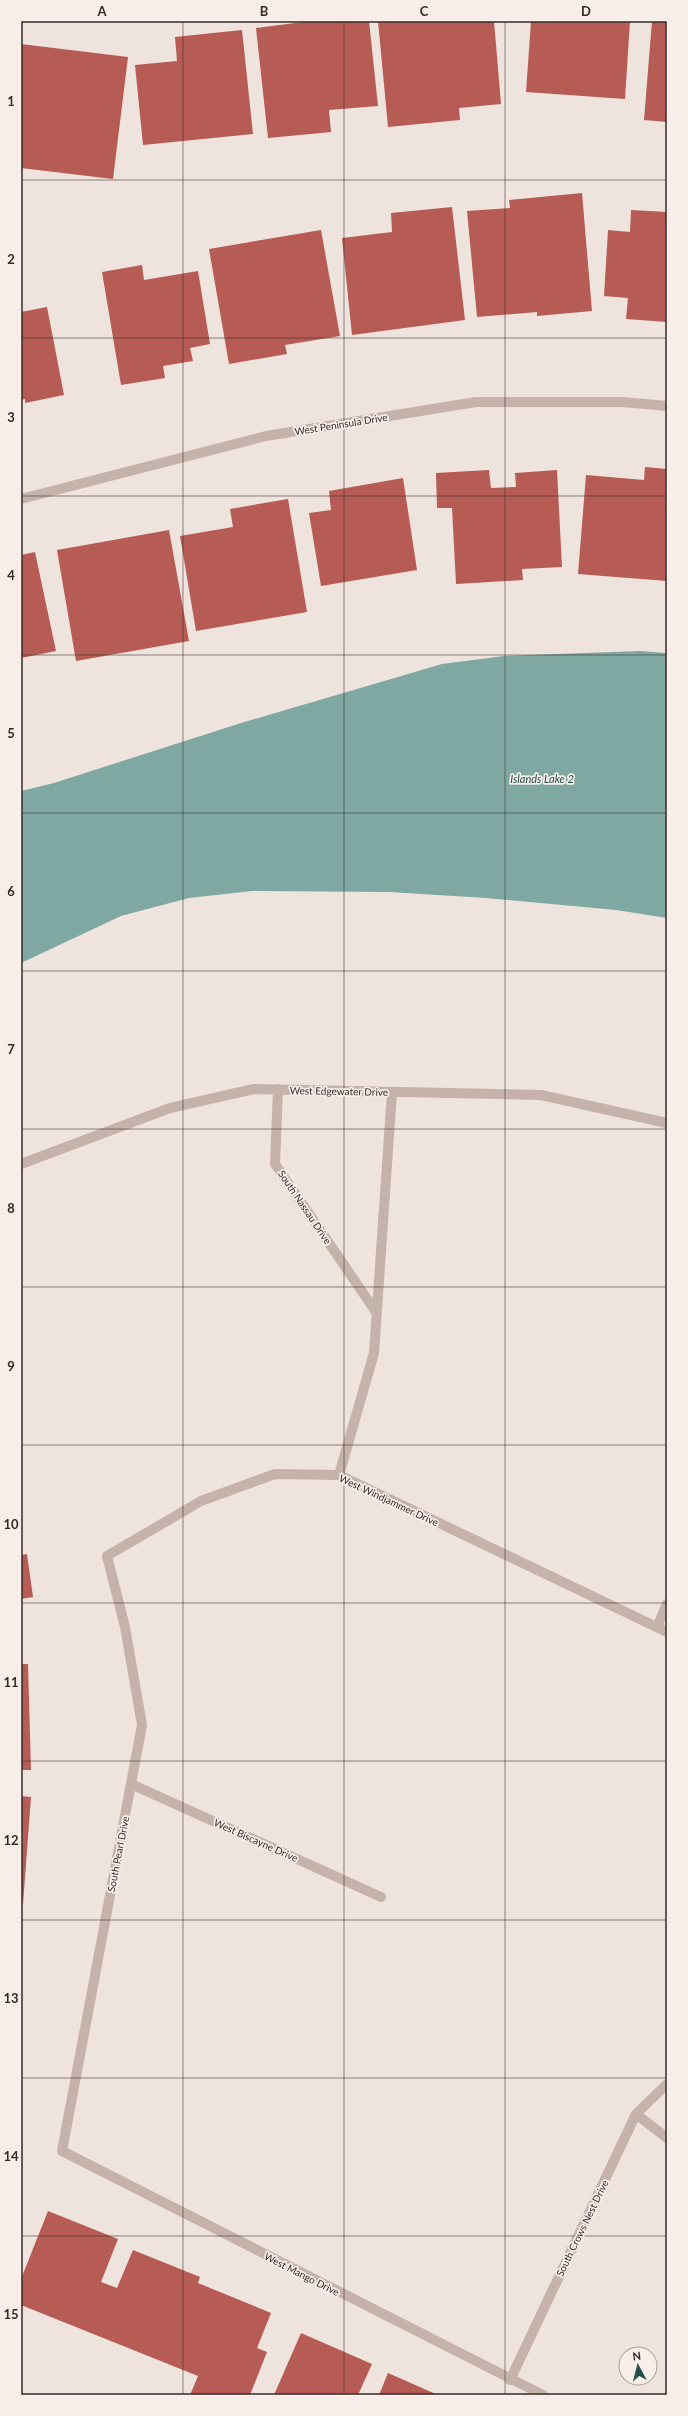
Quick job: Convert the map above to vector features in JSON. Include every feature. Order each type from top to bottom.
[{"type":"street","name":"West Peninsula Drive","points":[[21,499],[266,436],[476,402],[622,402],[667,406]]},
{"type":"street","name":"West Edgewater Drive","points":[[21,1164],[170,1108],[254,1089],[541,1095],[667,1123]]},
{"type":"street","name":"South Nassau Drive","points":[[278,1090],[275,1164],[376,1312]]},
{"type":"street","points":[[339,1475],[374,1353],[392,1092]]},
{"type":"street","name":"West Windjammer Drive","points":[[107,1556],[201,1501],[275,1474],[339,1475],[667,1632]]},
{"type":"street","name":"South Pearl Drive","points":[[62,2151],[142,1725],[125,1627],[107,1556]]},
{"type":"street","points":[[657,1627],[667,1604]]},
{"type":"street","name":"West Biscayne Drive","points":[[131,1784],[381,1896]]},
{"type":"street","name":"South Crows Nest Drive","points":[[510,2380],[636,2114],[667,2084]]},
{"type":"street","points":[[636,2114],[667,2138]]},
{"type":"street","name":"West Mango Drive","points":[[62,2151],[510,2380],[543,2395]]},
{"type":"water","name":"Islands Lake 2","points":[[640,651],[667,653],[667,918],[616,910],[486,898],[389,892],[252,891],[189,898],[121,916],[21,963],[21,791],[54,783],[241,723],[442,664],[504,656]]},
{"type":"building","points":[[311,21],[369,21],[378,106],[329,110],[331,132],[268,138],[256,28]]},
{"type":"building","points":[[378,21],[494,21],[501,104],[459,108],[460,120],[388,127]]},
{"type":"building","points":[[531,21],[630,21],[625,99],[526,92]]},
{"type":"building","points":[[652,21],[667,21],[667,122],[644,120]]},
{"type":"building","points":[[242,30],[253,134],[143,145],[135,65],[177,61],[175,37]]},
{"type":"building","points":[[21,44],[128,57],[113,179],[21,168]]},
{"type":"building","points":[[582,193],[592,311],[537,316],[537,312],[477,317],[467,211],[510,208],[509,200]]},
{"type":"building","points":[[452,207],[465,320],[352,335],[342,238],[392,232],[391,213]]},
{"type":"building","points":[[631,210],[667,212],[667,322],[626,319],[628,298],[604,296],[608,230],[630,232]]},
{"type":"building","points":[[321,230],[340,336],[285,345],[287,354],[229,364],[209,249]]},
{"type":"building","points":[[142,265],[144,280],[198,271],[210,344],[190,348],[193,361],[163,366],[165,378],[121,385],[102,272]]},
{"type":"building","points":[[47,307],[64,395],[25,403],[25,399],[21,400],[21,312]]},
{"type":"building","points":[[645,467],[667,469],[667,581],[578,574],[586,475],[644,480]]},
{"type":"building","points":[[489,470],[491,488],[516,487],[515,473],[557,470],[562,567],[522,569],[523,580],[456,584],[452,508],[437,508],[436,473]]},
{"type":"building","points":[[403,478],[417,570],[321,586],[309,513],[331,510],[329,491]]},
{"type":"building","points":[[288,499],[307,612],[196,631],[180,536],[233,527],[230,509]]},
{"type":"building","points":[[169,530],[189,641],[76,661],[57,550]]},
{"type":"building","points":[[35,552],[56,651],[21,658],[21,555]]},
{"type":"building","points":[[27,1554],[33,1597],[21,1599],[21,1555]]},
{"type":"building","points":[[21,1664],[28,1664],[31,1770],[21,1770]]},
{"type":"building","points":[[21,1796],[31,1797],[23,1904],[21,1904]]},
{"type":"building","points":[[48,2211],[118,2239],[101,2282],[117,2288],[133,2250],[200,2277],[198,2283],[271,2313],[257,2348],[267,2352],[250,2395],[190,2395],[198,2376],[21,2305],[21,2279]]},
{"type":"building","points":[[301,2333],[372,2364],[358,2395],[274,2395]]},
{"type":"building","points":[[388,2373],[438,2395],[379,2395]]}]
